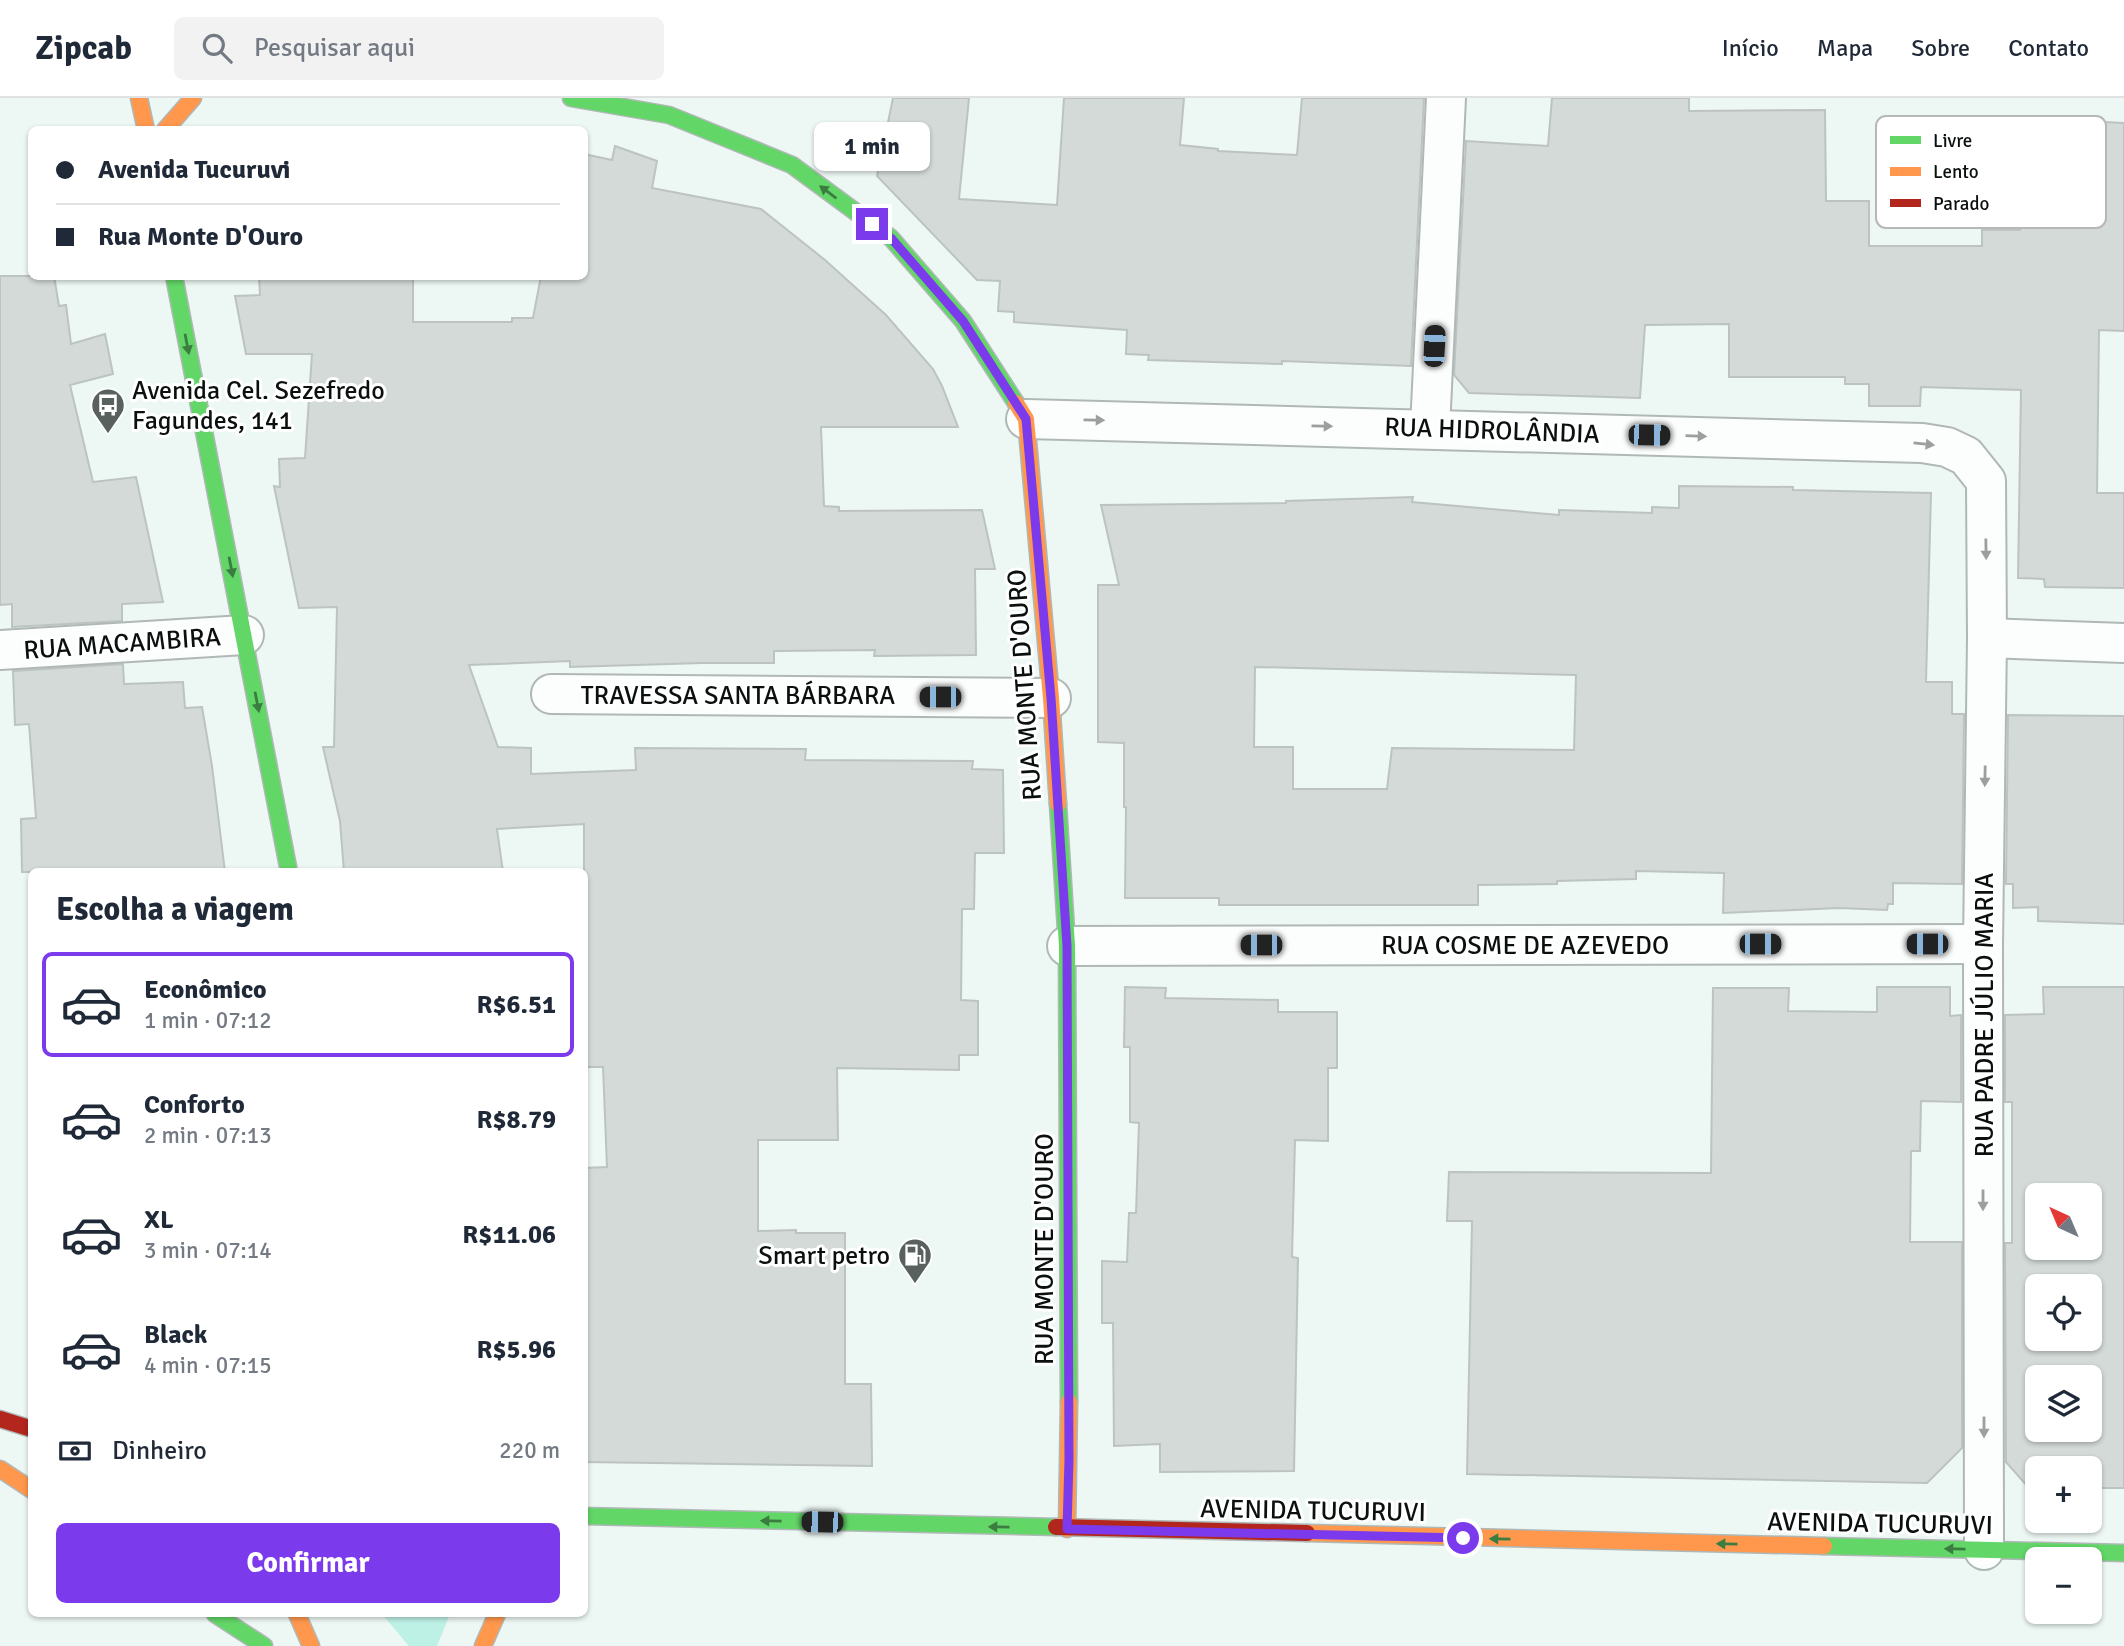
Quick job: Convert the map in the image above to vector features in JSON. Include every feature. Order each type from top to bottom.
[{"type":"main road","points":[[139,98],[145,126]]},
{"type":"main road","points":[[168,126],[192,98]]},
{"type":"main road","name":"RUA MONTE D'OURO","points":[[571,98],[669,115],[792,165],[891,238],[963,321],[1026,419],[1051,698],[1067,946],[1067,1529]]},
{"type":"main road","points":[[175,280],[288,868]]},
{"type":"main road","points":[[0,1419],[28,1428]]},
{"type":"main road","points":[[0,1469],[28,1487]]},
{"type":"main road","name":"AVENIDA TUCURUVI","points":[[588,1516],[2025,1551]]},
{"type":"main road","points":[[588,1529],[605,1517]]},
{"type":"main road","name":"AVENIDA TUCURUVI","points":[[2102,1552],[2124,1553]]},
{"type":"main road","points":[[2102,1556],[2119,1569]]},
{"type":"main road","points":[[220,1617],[264,1646]]},
{"type":"main road","points":[[299,1617],[311,1646]]},
{"type":"main road","points":[[483,1646],[496,1617]]},
{"type":"street","points":[[1430,428],[1446,98]]},
{"type":"street","name":"RUA HIDROLÂNDIA","points":[[1026,419],[1922,443],[1947,447],[1966,456],[1986,481]]},
{"type":"street","name":"RUA PADRE JÚLIO MARIA","points":[[1984,1550],[1983,944],[1986,481]]},
{"type":"street","name":"RUA MACAMBIRA","points":[[0,650],[244,635]]},
{"type":"street","points":[[1987,639],[2124,643]]},
{"type":"street","name":"TRAVESSA SANTA BÁRBARA","points":[[551,694],[1051,698]]},
{"type":"street","name":"RUA COSME DE AZEVEDO","points":[[1067,946],[1983,944]]},
{"type":"green space","points":[[385,1617],[449,1617],[437,1646],[409,1646]]},
{"type":"building","points":[[893,98],[969,98],[959,199],[1057,205],[1064,98],[1184,98],[1180,145],[1218,151],[1297,155],[1302,98],[1424,98],[1411,366],[1148,360],[1149,355],[1126,354],[1127,330],[1014,322],[1014,312],[998,311],[1000,281],[977,280],[877,176]]},
{"type":"building","points":[[1552,98],[1689,98],[1689,111],[1825,110],[1826,201],[1869,201],[1869,246],[1982,246],[1982,230],[2106,228],[2106,122],[2124,123],[2124,331],[2099,330],[2097,493],[2124,493],[2124,588],[2045,587],[2044,579],[2018,578],[2021,390],[1921,387],[1920,406],[1869,406],[1869,384],[1845,384],[1845,377],[1729,377],[1729,324],[1645,325],[1640,398],[1469,393],[1454,375],[1466,141],[1548,146]]},
{"type":"building","points":[[615,146],[657,161],[652,188],[761,209],[825,260],[886,315],[933,369],[958,427],[821,427],[824,506],[839,507],[839,511],[982,510],[995,569],[975,569],[976,655],[874,656],[875,650],[774,651],[774,663],[570,667],[570,661],[469,665],[498,747],[531,748],[531,774],[636,770],[635,748],[806,749],[805,760],[973,761],[972,769],[1003,770],[1004,853],[975,853],[974,909],[962,909],[961,1000],[978,1001],[978,1055],[959,1055],[959,1070],[837,1068],[838,1140],[758,1140],[758,1231],[845,1233],[845,1384],[871,1384],[872,1466],[588,1462],[588,1168],[607,1167],[603,1067],[588,1067],[588,868],[584,868],[584,824],[497,829],[502,868],[344,868],[340,821],[323,747],[334,747],[337,607],[299,608],[274,486],[280,487],[279,459],[305,458],[312,354],[246,354],[235,296],[260,295],[259,280],[413,280],[413,322],[512,322],[512,318],[533,318],[540,280],[588,280],[588,155],[612,160]]},
{"type":"building","points":[[0,276],[28,276],[28,280],[55,280],[59,306],[66,305],[71,344],[105,334],[113,374],[70,385],[93,482],[136,477],[163,602],[122,604],[122,621],[12,627],[12,604],[0,605]]},
{"type":"building","points":[[1679,486],[1793,487],[1793,490],[1931,493],[1926,682],[1952,682],[1952,714],[1964,714],[1962,884],[1893,883],[1893,904],[1888,904],[1887,910],[1839,908],[1723,913],[1724,873],[1636,871],[1636,879],[1478,885],[1478,905],[1219,905],[1219,898],[1125,898],[1124,743],[1098,742],[1098,585],[1119,585],[1101,505],[1286,503],[1413,497],[1412,502],[1559,515],[1559,510],[1652,513],[1652,507],[1679,508]],"holes":[[[1255,667],[1576,675],[1574,750],[1392,748],[1387,789],[1293,789],[1293,747],[1254,747]]]},
{"type":"building","points":[[123,664],[124,684],[183,682],[185,708],[202,707],[225,868],[28,868],[28,872],[22,872],[21,819],[36,818],[29,724],[15,725],[13,671]]},
{"type":"building","points":[[2008,715],[2124,716],[2124,924],[2038,921],[2038,907],[2013,908],[2013,884],[2006,884]]},
{"type":"building","points":[[1125,987],[1166,988],[1165,998],[1278,1000],[1278,1012],[1337,1012],[1337,1068],[1328,1068],[1328,1141],[1295,1140],[1292,1257],[1298,1258],[1294,1471],[1160,1472],[1160,1444],[1114,1446],[1113,1323],[1102,1323],[1102,1261],[1127,1262],[1129,1213],[1136,1213],[1139,1123],[1130,1122],[1130,1047],[1124,1047]]},
{"type":"building","points":[[1877,987],[1950,987],[1950,1016],[1961,1015],[1961,1102],[1921,1101],[1920,1151],[1911,1151],[1910,1242],[1962,1242],[1962,1448],[1927,1483],[1467,1474],[1472,1221],[1447,1221],[1449,1172],[1711,1173],[1713,988],[1789,988],[1788,1011],[1877,1012]]},
{"type":"building","points":[[2043,987],[2124,987],[2124,1488],[2102,1488],[2102,1456],[2025,1456],[2025,1483],[2006,1462],[2005,1243],[2012,1243],[2012,1102],[2005,1102],[2005,1015],[2044,1014]]},
{"type":"traffic: fast","points":[[571,98],[669,115],[792,165],[891,238],[963,321],[1016,403]]},
{"type":"traffic: fast","points":[[175,280],[288,868]]},
{"type":"traffic: fast","points":[[1058,804],[1067,946],[1069,1402]]},
{"type":"traffic: fast","points":[[588,1516],[1056,1527]]},
{"type":"traffic: fast","points":[[1824,1546],[2124,1553]]},
{"type":"traffic: fast","points":[[220,1617],[264,1646]]},
{"type":"traffic: slow","points":[[139,98],[145,126]]},
{"type":"traffic: slow","points":[[168,126],[193,98]]},
{"type":"traffic: slow","points":[[1016,403],[1026,419],[1058,804]]},
{"type":"traffic: slow","points":[[1067,1529],[1069,1402]]},
{"type":"traffic: slow","points":[[0,1469],[28,1487]]},
{"type":"traffic: slow","points":[[1307,1533],[1824,1546]]},
{"type":"traffic: slow","points":[[298,1617],[311,1646]]},
{"type":"traffic: slow","points":[[483,1646],[496,1617]]},
{"type":"traffic: jam","points":[[0,1419],[28,1428]]},
{"type":"traffic: jam","points":[[1056,1527],[1307,1533]]},
{"type":"place","name":"Avenida Cel. Sezefredo Fagundes, 141","points":[[108,435]]},
{"type":"place","name":"Smart petro","points":[[915,1285]]},
{"type":"route","points":[[872,224],[891,238],[963,321],[1026,419],[1051,698],[1067,946],[1067,1529],[1463,1538]]}]
